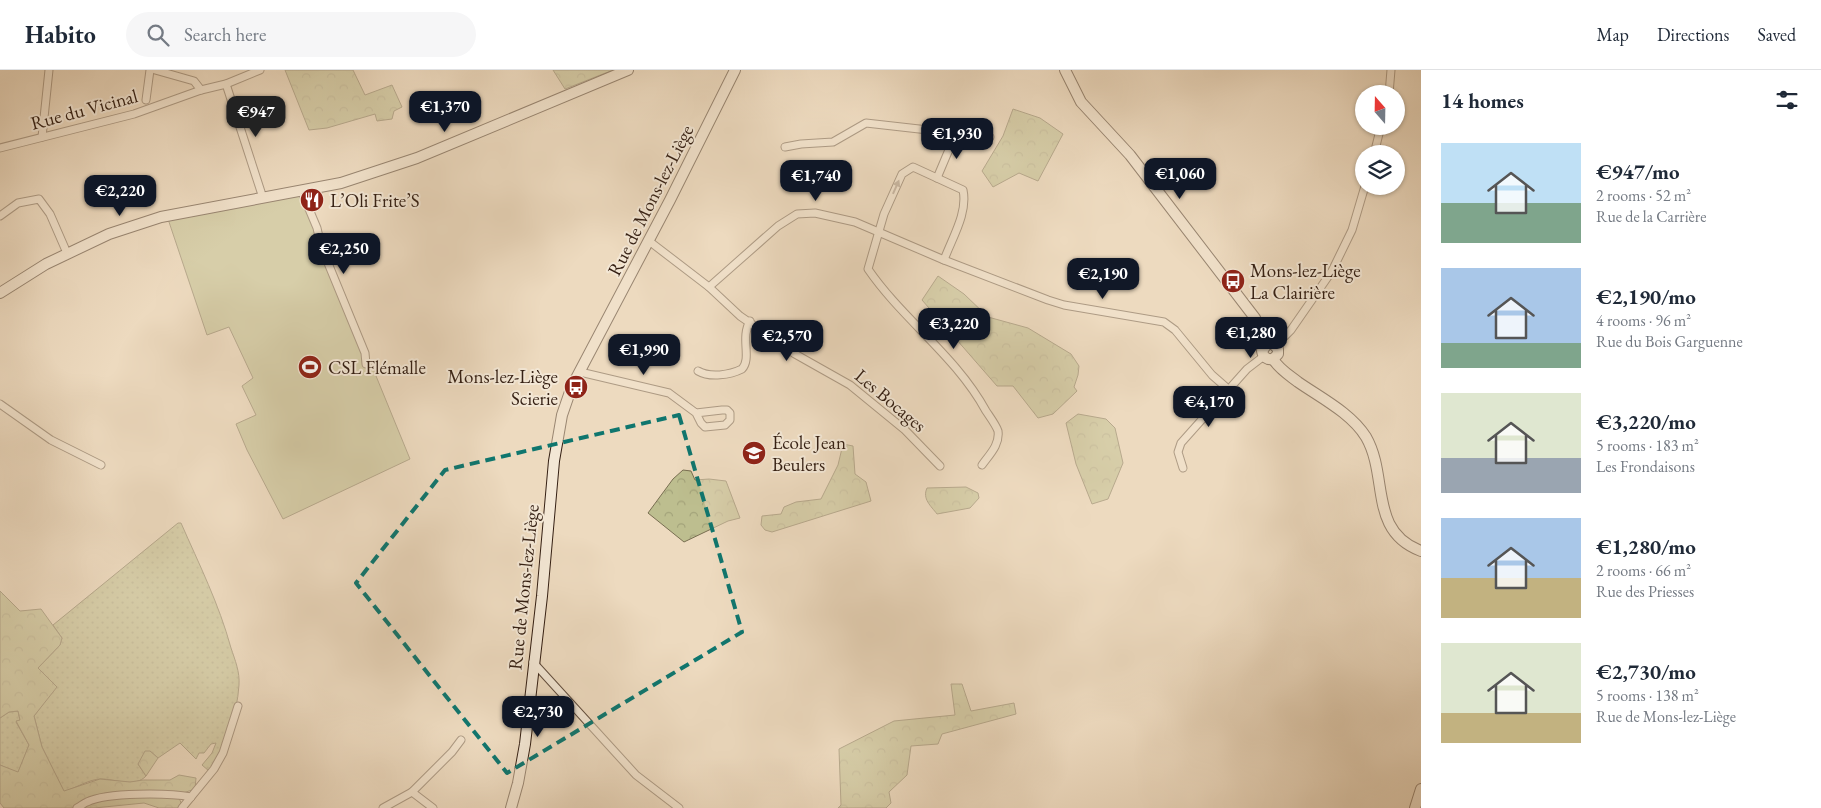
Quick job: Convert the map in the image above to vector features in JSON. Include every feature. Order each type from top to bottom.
[{"type":"street","points":[[42,137],[50,70]]},
{"type":"street","name":"Rue du Vicinal","points":[[146,100],[150,70]]},
{"type":"street","points":[[158,70],[194,81],[201,90]]},
{"type":"street","name":"Rue du Vicinal","points":[[0,148],[134,114],[201,90],[226,84],[260,70]]},
{"type":"street","points":[[0,293],[46,264],[109,234],[161,217],[341,183],[418,158],[628,70]]},
{"type":"street","name":"Rue de Mons-lez-Liège","points":[[511,808],[522,760],[542,596],[554,461],[562,415],[572,386],[649,241],[735,70]]},
{"type":"street","points":[[1065,70],[1081,102],[1130,155],[1255,318],[1271,345],[1278,349],[1278,354],[1247,369],[1180,446],[1179,456],[1183,468]]},
{"type":"street","points":[[1390,85],[1391,70]]},
{"type":"street","points":[[226,84],[263,198]]},
{"type":"street","points":[[785,147],[806,143],[823,144],[833,142],[866,123],[990,137]]},
{"type":"street","points":[[937,178],[956,133]]},
{"type":"street","points":[[944,260],[960,221],[965,200],[963,190],[913,167],[902,174],[878,232],[868,270],[894,302],[957,369],[982,402],[998,431],[996,447],[982,465]]},
{"type":"street","points":[[301,190],[316,226],[321,246],[365,353],[366,364]]},
{"type":"street","points":[[1271,345],[1291,330],[1332,271],[1349,238],[1363,195]]},
{"type":"street","points":[[0,216],[18,203],[39,199],[50,214],[67,253]]},
{"type":"street","points":[[709,287],[778,226],[797,214],[815,212],[855,222],[1023,292],[1058,303],[1164,322],[1175,330],[1212,375],[1228,389]]},
{"type":"street","name":"Les Bocages","points":[[649,241],[709,287],[740,316],[750,321],[795,354],[850,385],[905,430],[940,466]]},
{"type":"street","points":[[698,371],[712,375],[742,369],[746,363],[744,338],[750,321]]},
{"type":"street","points":[[1268,358],[1287,374],[1351,419],[1365,435],[1372,450],[1385,514],[1393,533],[1404,543],[1421,551]]},
{"type":"street","points":[[580,372],[668,393],[696,413],[701,423],[708,427],[725,425],[730,420],[730,413],[725,410],[696,413]]},
{"type":"street","points":[[0,404],[52,440],[101,465]]},
{"type":"street","points":[[533,662],[636,775],[678,808]]},
{"type":"street","points":[[182,808],[214,769],[223,753],[238,706]]},
{"type":"street","points":[[383,808],[412,792],[452,752],[461,740]]},
{"type":"street","points":[[1415,808],[1421,789]]},
{"type":"street","points":[[412,792],[433,808]]},
{"type":"street","points":[[77,808],[88,801],[115,796],[173,794],[190,797]]},
{"type":"highlighted area","points":[[679,415],[742,632],[507,773],[356,583],[445,470]]},
{"type":"green space","points":[[285,70],[353,70],[365,95],[392,85],[402,107],[394,111],[392,119],[377,121],[375,114],[327,128],[309,130]]},
{"type":"green space","points":[[553,70],[613,70],[565,89]]},
{"type":"green space","points":[[1013,109],[1040,118],[1063,134],[1038,181],[1019,173],[993,187],[982,171],[1003,136]]},
{"type":"green space","name":"CSL Flémalle","points":[[305,193],[322,244],[410,459],[283,519],[247,450],[236,424],[256,415],[242,386],[253,378],[229,327],[207,335],[168,219]]},
{"type":"green space","points":[[938,276],[964,294],[988,317],[1028,328],[1071,354],[1079,366],[1074,387],[1077,391],[1053,414],[1038,418],[1013,386],[997,386],[922,300]]},
{"type":"green space","points":[[1078,414],[1106,419],[1115,428],[1123,463],[1108,499],[1092,504],[1076,464],[1066,423]]},
{"type":"green space","points":[[843,444],[853,446],[855,474],[866,482],[871,501],[772,532],[765,530],[761,525],[762,516],[781,514],[784,507],[796,502],[821,499],[838,465]]},
{"type":"green space","points":[[683,470],[691,471],[695,480],[726,481],[740,518],[728,521],[684,542],[648,513],[673,479]]},
{"type":"green space","points":[[966,487],[978,493],[979,498],[970,508],[937,514],[926,499],[927,488]]},
{"type":"green space","points":[[178,523],[181,523],[215,600],[238,671],[239,685],[236,708],[225,740],[209,771],[202,765],[212,753],[216,743],[211,744],[204,753],[199,753],[196,759],[180,743],[158,758],[150,751],[138,764],[146,776],[141,780],[125,782],[97,779],[64,792],[42,747],[34,716],[56,687],[38,668],[60,645],[62,638],[53,625]]},
{"type":"green space","points":[[0,591],[20,611],[41,609],[62,638],[60,645],[38,668],[57,687],[34,716],[42,747],[64,791],[100,779],[130,782],[170,780],[179,775],[196,778],[195,789],[180,794],[179,798],[182,805],[179,808],[159,808],[144,803],[94,808],[4,808],[0,803],[0,765],[18,772],[29,745],[16,721],[20,720],[18,711],[9,712],[0,718]]},
{"type":"green space","points":[[951,684],[962,684],[971,711],[1014,703],[1016,714],[942,734],[938,744],[911,746],[907,775],[889,792],[891,803],[886,808],[838,808],[841,805],[839,749],[894,721],[955,715]]},
{"type":"green space","points":[[18,711],[20,720],[16,722],[29,745],[18,773],[0,765],[0,718],[9,712]]},
{"type":"green space","points":[[145,751],[150,751],[158,758],[146,776],[138,764]]},
{"type":"place","name":"L’Oli Frite’S","points":[[312,200]]},
{"type":"place","name":"Mons-lez-Liège La Clairière","points":[[1233,281]]},
{"type":"place","name":"CSL Flémalle","points":[[310,367]]},
{"type":"place","name":"Mons-lez-Liège Scierie","points":[[576,387]]},
{"type":"place","name":"École Jean Beulers","points":[[754,453]]}]
